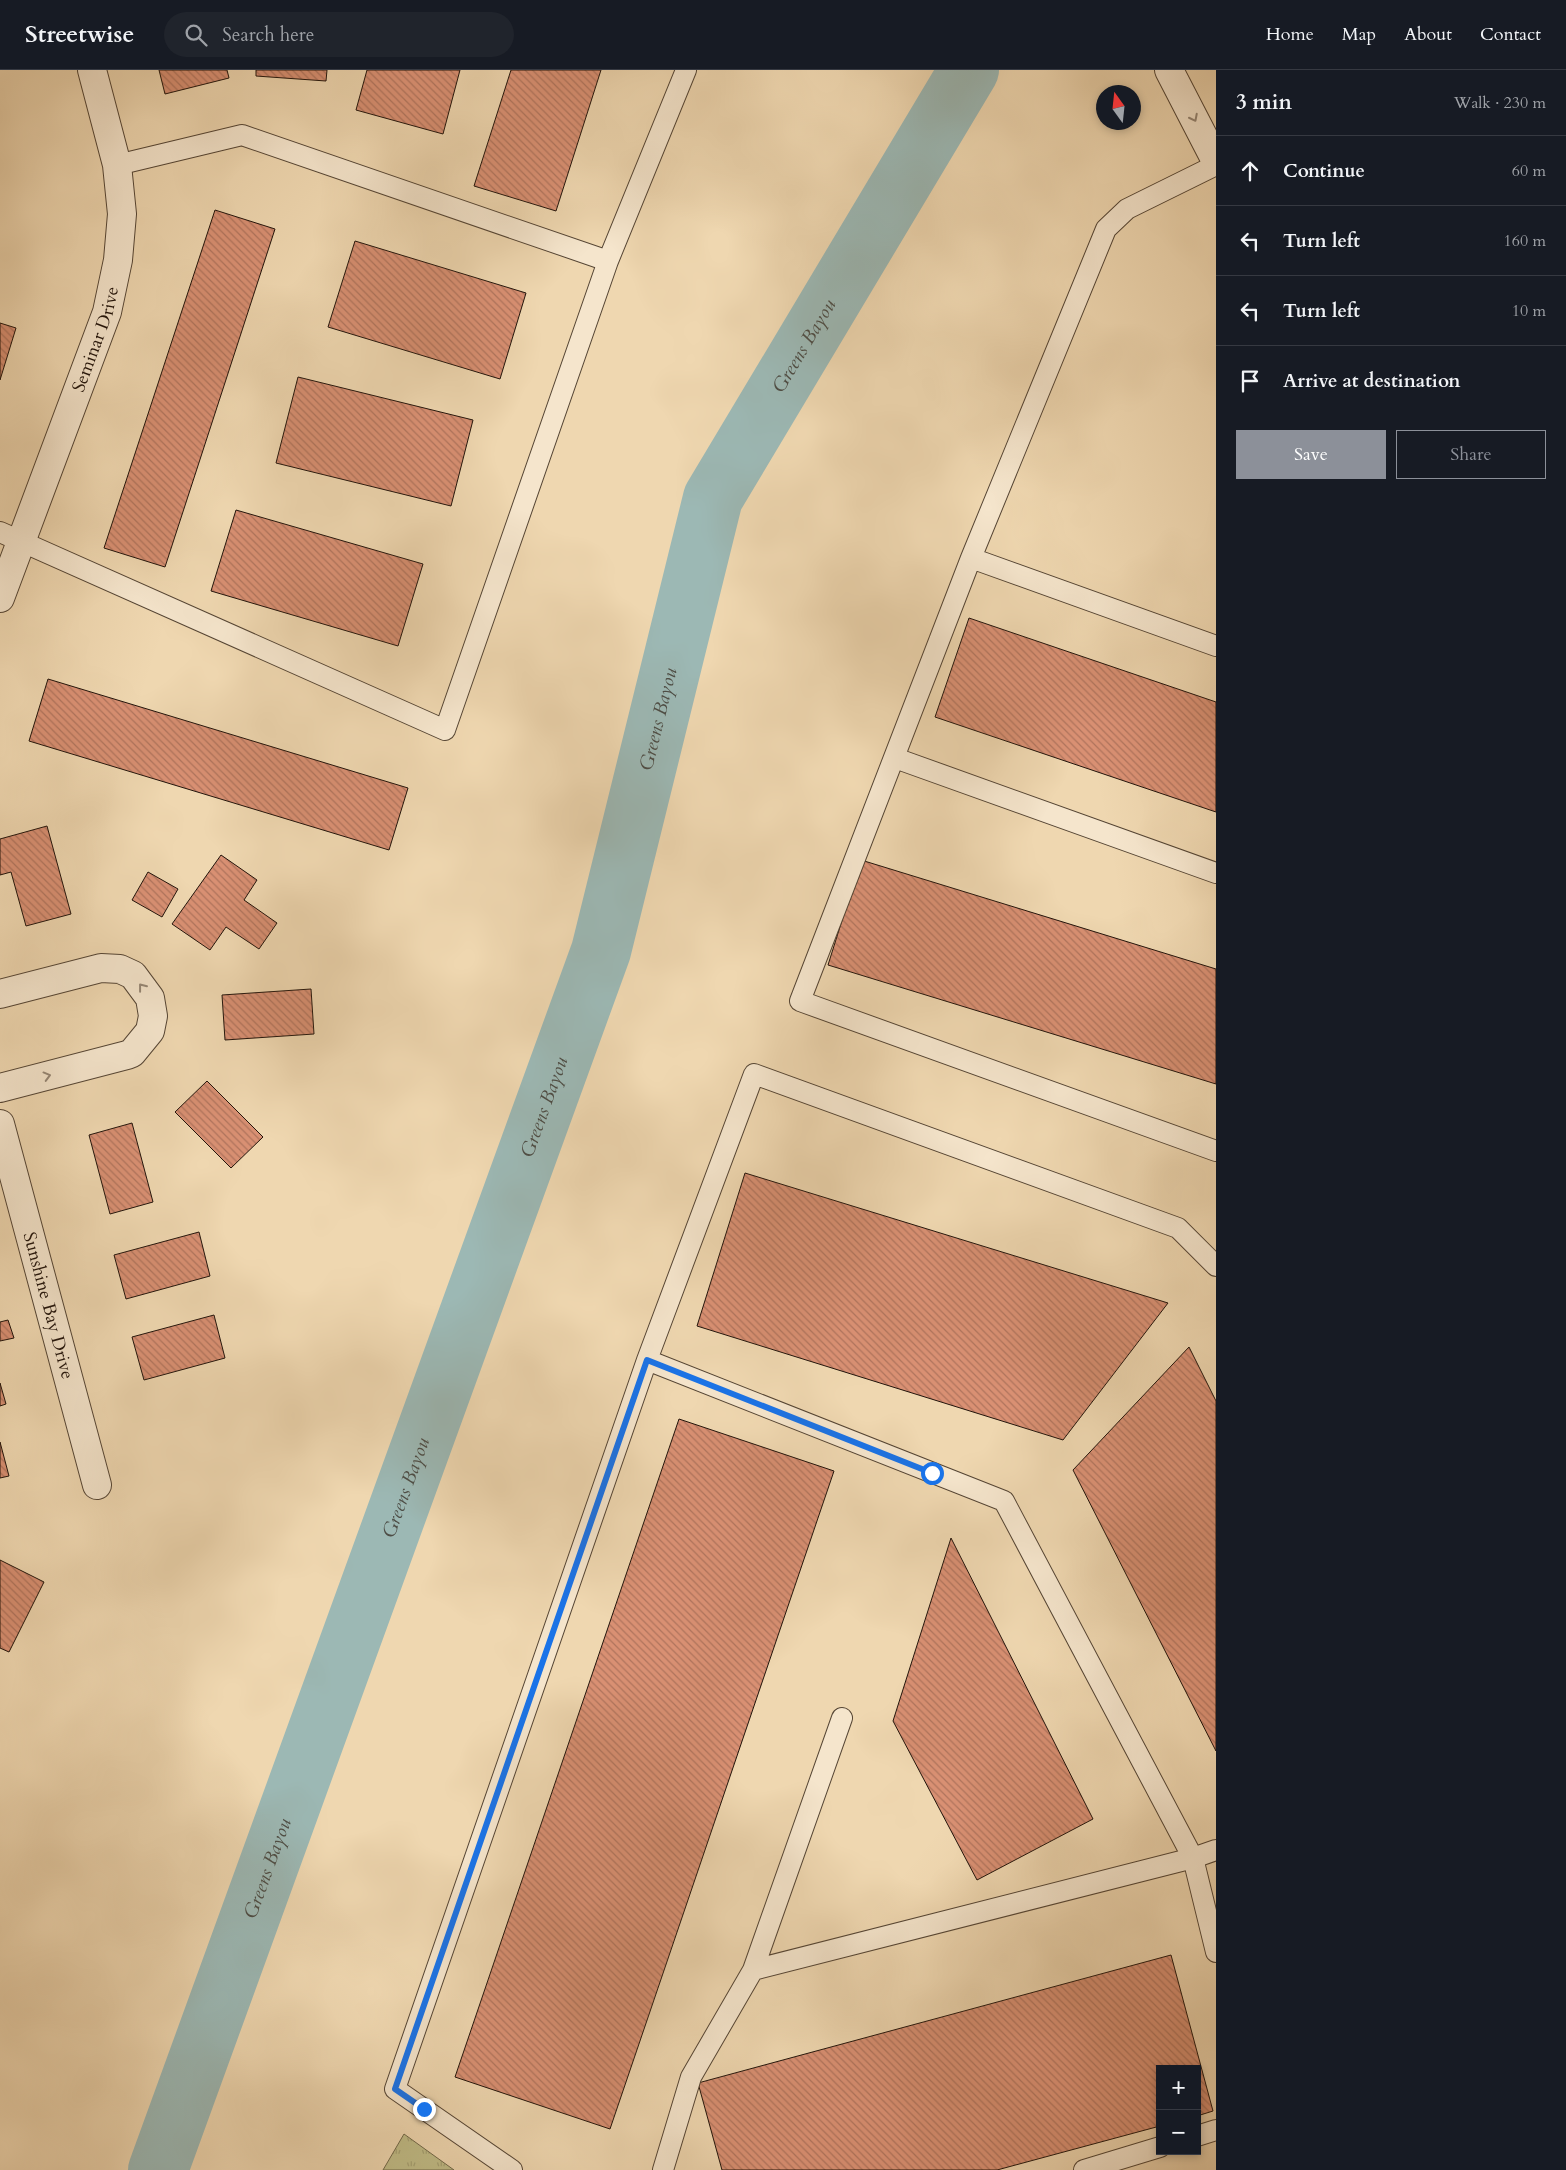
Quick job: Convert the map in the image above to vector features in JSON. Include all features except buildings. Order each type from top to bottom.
[{"type":"street","name":"Seminar Drive","points":[[0,598],[11,537],[107,312],[118,260],[122,214],[117,165],[92,70]]},
{"type":"street","points":[[1171,73],[1216,161]]},
{"type":"street","points":[[0,994],[100,968],[120,969],[133,975],[150,998],[153,1016],[150,1031],[132,1053],[0,1088]]},
{"type":"street","name":"Sunshine Bay Drive","points":[[0,1124],[97,1485]]},
{"type":"lane","points":[[11,537],[445,730],[608,261],[686,70]]},
{"type":"lane","points":[[117,165],[242,135],[608,261]]},
{"type":"lane","points":[[1216,165],[1127,210],[1106,229],[971,558],[800,1001],[1216,1151]]},
{"type":"lane","points":[[971,558],[1216,646]]},
{"type":"lane","points":[[895,758],[1216,873]]},
{"type":"lane","points":[[512,2170],[395,2089],[647,1360],[754,1074],[1178,1228],[1216,1266]]},
{"type":"lane","points":[[647,1360],[1004,1501],[1193,1858],[1216,1952]]},
{"type":"lane","points":[[663,2170],[691,2077],[753,1970],[842,1718]]},
{"type":"lane","points":[[753,1970],[1193,1858],[1216,1850]]},
{"type":"lane","points":[[1201,2135],[1216,2130]]},
{"type":"lane","points":[[1084,2170],[1156,2148]]},
{"type":"green space","points":[[404,2134],[454,2170],[383,2170]]},
{"type":"waterway","name":"Greens Bayou","points":[[158,2170],[601,951],[713,498],[969,70]]},
{"type":"route","points":[[424,2109],[395,2089],[647,1360],[932,1473]]}]
